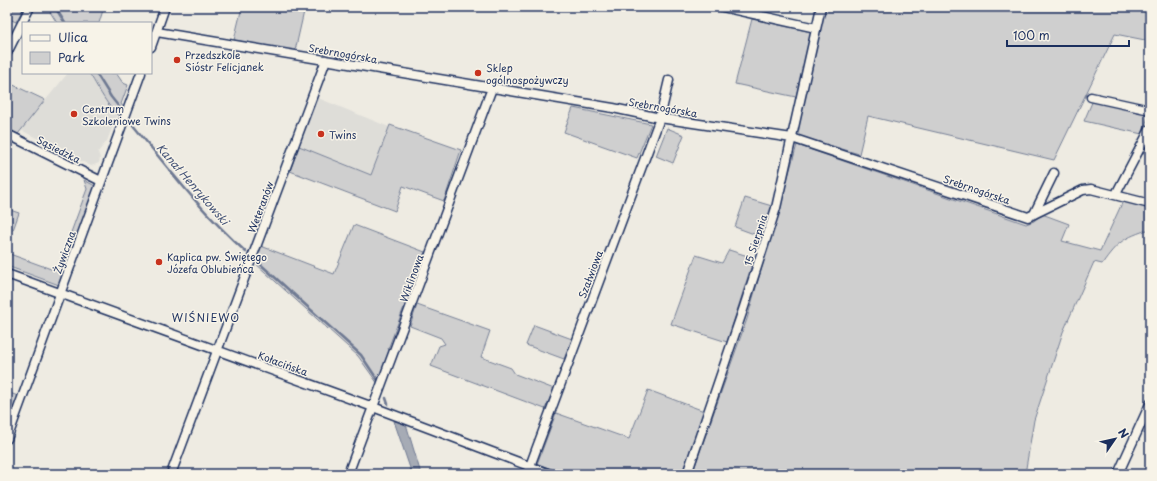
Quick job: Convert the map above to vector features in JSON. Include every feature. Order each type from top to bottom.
[{"type":"street","points":[[22,22],[30,7]]},
{"type":"street","points":[[152,44],[165,7]]},
{"type":"street","points":[[722,7],[816,28]]},
{"type":"street","name":"15 Sierpnia","points":[[686,474],[744,307],[776,208],[821,7]]},
{"type":"street","points":[[7,53],[22,23]]},
{"type":"street","name":"Srebrnogórska","points":[[157,32],[492,88],[660,118],[792,138],[1028,217],[1083,190],[1090,189],[1116,194],[1150,204]]},
{"type":"street","name":"Weteranów","points":[[171,474],[326,60]]},
{"type":"street","name":"Żywiczna","points":[[7,439],[141,74]]},
{"type":"street","name":"Szałwiowa","points":[[529,470],[660,118],[669,80]]},
{"type":"street","name":"Wiklinowa","points":[[348,474],[492,88]]},
{"type":"street","points":[[1091,96],[1150,110]]},
{"type":"street","points":[[1116,194],[1150,129]]},
{"type":"street","name":"Sąsiedzka","points":[[7,134],[101,181]]},
{"type":"street","points":[[1034,214],[1054,173]]},
{"type":"street","name":"Kołacińska","points":[[7,274],[373,406],[529,470],[550,474]]},
{"type":"street","points":[[1118,474],[1150,404]]},
{"type":"shaded area","points":[[67,74],[90,74],[117,115],[107,141],[98,152],[100,158],[99,163],[91,166],[21,130]]},
{"type":"shaded area","points":[[318,98],[389,127],[371,175],[299,146]]},
{"type":"shaded area","points":[[394,421],[406,424],[421,474],[412,474]]},
{"type":"green space","points":[[7,7],[24,7],[16,22],[7,18]]},
{"type":"green space","points":[[47,7],[104,7],[99,22],[56,22]]},
{"type":"green space","points":[[242,7],[305,7],[295,51],[234,40]]},
{"type":"green space","points":[[824,7],[1150,7],[1150,41],[1115,34],[1054,160],[868,116],[859,154],[795,135]]},
{"type":"green space","points":[[752,19],[811,32],[796,97],[735,84]]},
{"type":"green space","points":[[90,74],[117,74],[123,83],[128,85],[121,104],[124,108],[121,116],[117,114],[108,104]]},
{"type":"green space","points":[[7,82],[45,100],[18,134],[7,129]]},
{"type":"green space","points":[[1093,100],[1150,112],[1142,134],[1084,121]]},
{"type":"green space","points":[[573,108],[651,124],[637,158],[564,132]]},
{"type":"green space","points":[[390,125],[461,150],[444,201],[403,186],[395,211],[290,171],[299,146],[371,175]]},
{"type":"green space","points":[[667,128],[684,135],[673,163],[656,156]]},
{"type":"green space","points":[[797,145],[1026,224],[1034,221],[1042,214],[1069,224],[1062,241],[1100,251],[1123,201],[1150,208],[1150,229],[1122,241],[1102,264],[1094,262],[1063,332],[1034,420],[1025,474],[692,474],[747,319]]},
{"type":"green space","points":[[84,180],[95,186],[59,285],[7,266],[7,253],[51,269],[59,265],[87,189]]},
{"type":"green space","points":[[745,198],[772,206],[762,237],[735,227]]},
{"type":"green space","points":[[10,210],[19,213],[13,230],[7,228],[7,219]]},
{"type":"green space","points":[[354,225],[425,252],[388,349],[392,350],[378,384],[358,356],[255,263],[261,246],[334,274]]},
{"type":"green space","points":[[729,250],[754,258],[727,342],[671,324],[696,255],[722,263]]},
{"type":"green space","points":[[417,305],[490,331],[481,357],[511,368],[515,374],[554,389],[545,409],[431,366],[439,346],[445,344],[441,338],[410,326]]},
{"type":"green space","points":[[534,325],[572,339],[564,359],[526,345]]},
{"type":"green space","points":[[648,390],[704,411],[682,474],[566,474],[537,464],[556,413],[629,439]]},
{"type":"green space","points":[[7,392],[18,396],[9,421],[7,420]]},
{"type":"green space","points":[[1150,410],[1150,435],[1140,432]]},
{"type":"waterway","name":"Kanał Henrykowski","points":[[55,7],[64,22]]},
{"type":"waterway","name":"Kanał Henrykowski","points":[[97,74],[111,97],[123,112]]},
{"type":"waterway","name":"Kanał Henrykowski","points":[[132,124],[215,222],[246,252]]},
{"type":"waterway","name":"Kanał Henrykowski","points":[[258,262],[361,355],[379,382]]},
{"type":"waterway","name":"Kanał Henrykowski","points":[[386,398],[388,404]]},
{"type":"place","name":"Przedszkole Sióstr Felicjanek","points":[[177,60]]},
{"type":"place","name":"Sklep ogólnospożywczy","points":[[478,73]]},
{"type":"place","name":"Centrum Szkoleniowe Twins","points":[[74,114]]},
{"type":"place","name":"Twins","points":[[321,134]]},
{"type":"place","name":"Kaplica pw. Świętego Józefa Oblubieńca","points":[[159,262]]},
{"type":"district","name":"WIŚNIEWO","points":[[206,317]]}]
